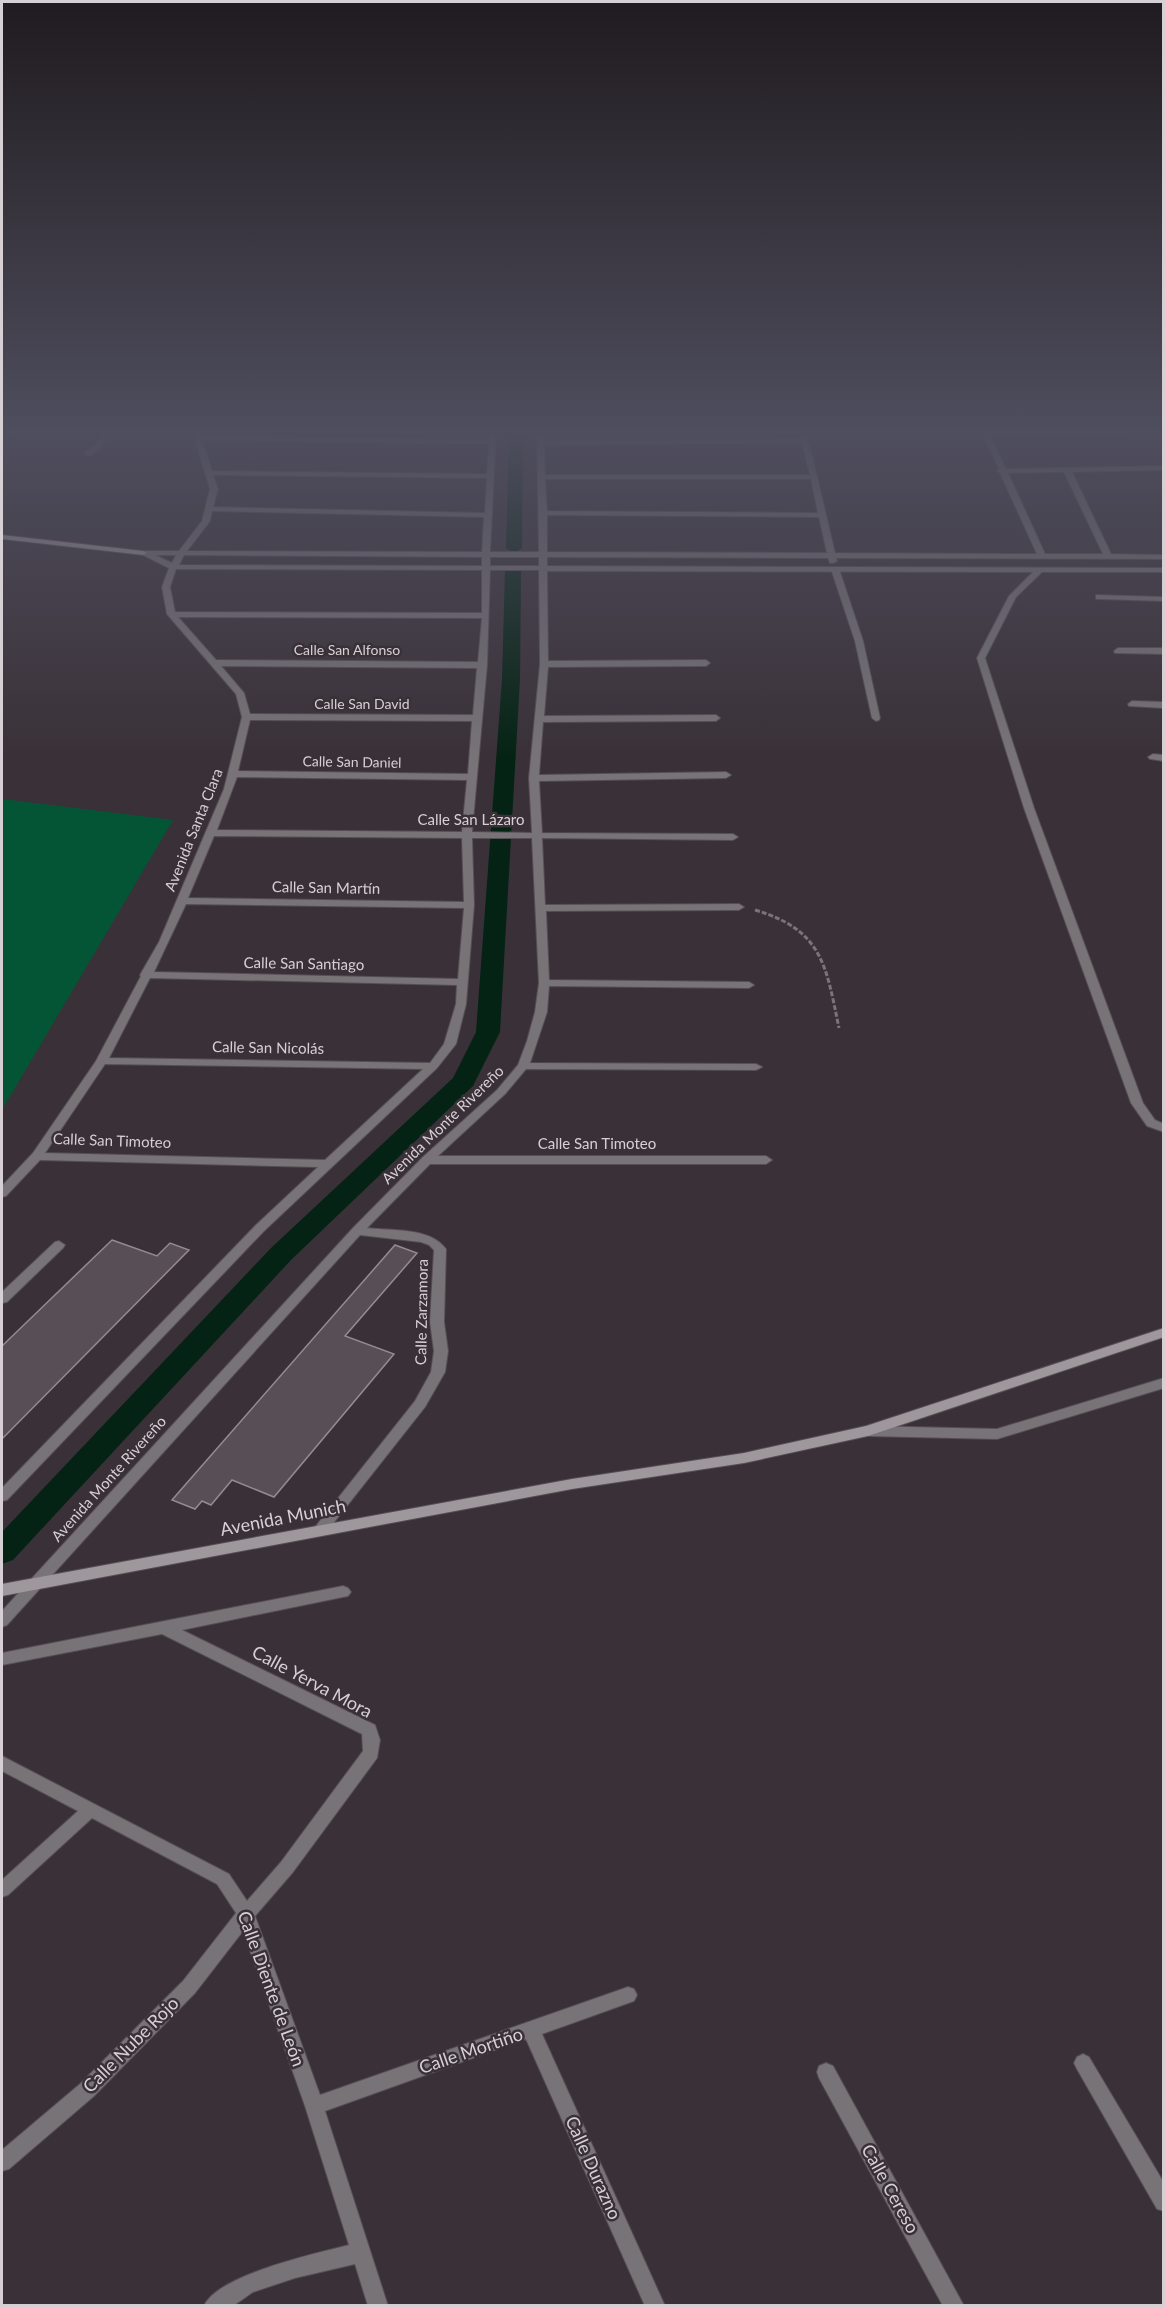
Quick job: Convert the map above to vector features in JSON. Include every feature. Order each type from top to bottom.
[{"type":"main road","points":[[43,542],[143,553]]},
{"type":"main road","name":"Avenida Munich","points":[[2,1590],[572,1484],[744,1458],[868,1431],[1164,1332]]},
{"type":"street","points":[[190,542],[181,553],[166,587],[171,614],[240,693],[246,717]]},
{"type":"street","points":[[2,1496],[260,1228],[433,1066],[450,1044],[461,1004],[469,905],[468,835],[471,777],[483,665],[488,568],[487,542]]},
{"type":"street","name":"Avenida Monte Rivereño","points":[[2,1621],[33,1584],[357,1231],[501,1092],[523,1066],[534,1041],[541,1012],[544,983],[535,836],[534,778],[544,664],[543,542]]},
{"type":"street","points":[[829,542],[835,569],[859,641],[876,718]]},
{"type":"street","points":[[1035,542],[1042,556]]},
{"type":"street","points":[[1101,542],[1108,556]]},
{"type":"street","points":[[143,553],[1164,557]]},
{"type":"street","points":[[143,553],[174,567],[1164,570]]},
{"type":"street","points":[[1040,570],[1013,596],[981,658],[1029,808],[1137,1103],[1151,1124],[1164,1130]]},
{"type":"street","points":[[1100,597],[1164,599]]},
{"type":"street","points":[[171,614],[486,616]]},
{"type":"street","points":[[1118,651],[1164,651]]},
{"type":"street","name":"Calle San Alfonso","points":[[212,663],[483,665]]},
{"type":"street","points":[[544,664],[706,663]]},
{"type":"street","points":[[1132,704],[1164,705]]},
{"type":"street","name":"Calle San David","points":[[246,717],[478,718]]},
{"type":"street","name":"Avenida Santa Clara","points":[[2,1193],[37,1156],[102,1061],[164,942],[233,774],[246,717]]},
{"type":"street","points":[[539,719],[716,718]]},
{"type":"street","points":[[1153,757],[1164,758]]},
{"type":"street","name":"Calle San Daniel","points":[[233,774],[471,777]]},
{"type":"street","points":[[534,778],[726,775]]},
{"type":"street","name":"Calle San Lázaro","points":[[209,833],[733,837]]},
{"type":"street","name":"Calle San Martín","points":[[182,901],[469,905]]},
{"type":"street","points":[[541,908],[739,907]]},
{"type":"street","name":"Calle San Santiago","points":[[145,975],[463,982]]},
{"type":"street","points":[[544,983],[748,985]]},
{"type":"street","name":"Calle San Nicolás","points":[[102,1061],[433,1066]]},
{"type":"street","points":[[523,1066],[756,1067]]},
{"type":"street","name":"Calle San Timoteo","points":[[37,1156],[330,1164]]},
{"type":"street","name":"Calle San Timoteo","points":[[427,1161],[766,1160]]},
{"type":"street","name":"Calle Zarzamora","points":[[319,1531],[420,1404],[438,1372],[440,1361],[437,1322],[440,1249],[433,1242],[423,1238],[357,1231]]},
{"type":"street","points":[[2,1299],[59,1245]]},
{"type":"street","points":[[868,1431],[997,1434],[1164,1383]]},
{"type":"street","points":[[2,1659],[344,1592]]},
{"type":"street","name":"Calle Yerva Mora","points":[[165,1628],[369,1730],[372,1740],[371,1753],[287,1867],[246,1914]]},
{"type":"street","name":"Calle Diente de León","points":[[2,1763],[89,1811],[223,1879],[246,1914],[314,2106],[378,2306]]},
{"type":"street","points":[[2,1890],[89,1811]]},
{"type":"street","name":"Calle Nube Rojo","points":[[2,2162],[87,2090],[138,2039],[189,1987],[246,1914]]},
{"type":"street","name":"Calle Mortiño","points":[[314,2106],[628,1995]]},
{"type":"street","name":"Calle Durazno","points":[[531,2030],[655,2306]]},
{"type":"street","points":[[1083,2063],[1164,2202]]},
{"type":"street","name":"Calle Cereso","points":[[826,2072],[954,2306]]},
{"type":"street","points":[[214,2306],[248,2284],[296,2268],[362,2252]]},
{"type":"path","points":[[739,907],[782,917],[796,925],[810,941],[825,969],[838,1028]]},
{"type":"green space","points":[[2,799],[173,820],[2,1110]]},
{"type":"building","points":[[112,1240],[157,1256],[170,1243],[189,1250],[2,1439],[2,1346]]},
{"type":"building","points":[[395,1245],[417,1253],[345,1336],[394,1354],[274,1497],[232,1480],[211,1505],[202,1501],[195,1509],[172,1500]]},
{"type":"waterway","points":[[514,542],[514,548]]},
{"type":"waterway","points":[[2,1552],[281,1254],[464,1081],[488,1032],[511,679],[513,571]]}]
